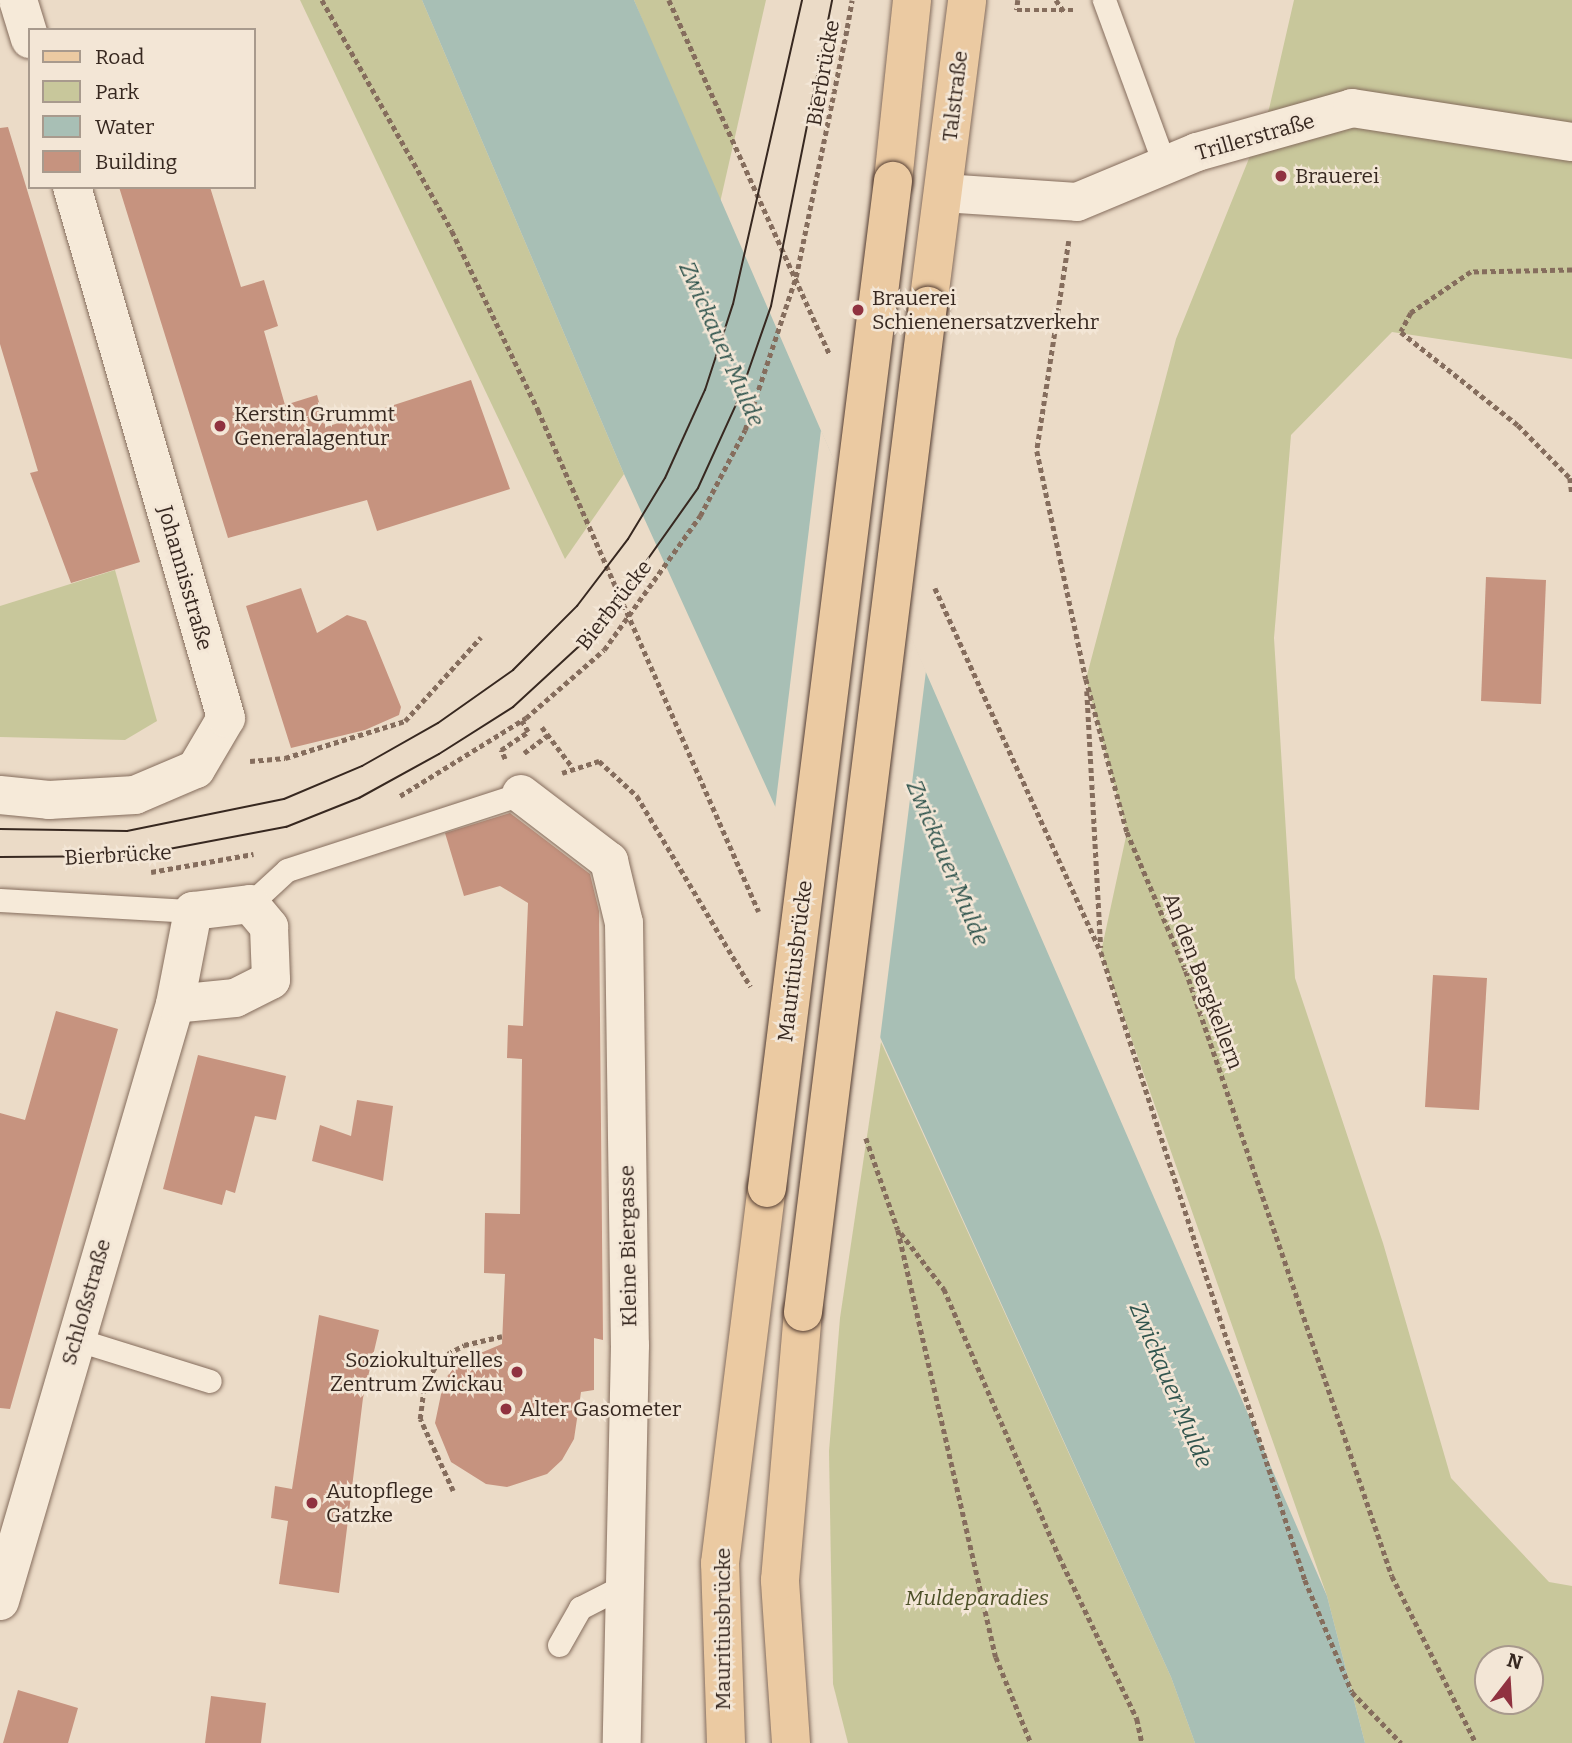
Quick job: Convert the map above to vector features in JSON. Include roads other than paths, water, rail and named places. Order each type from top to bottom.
[{"type":"main road","name":"Mauritiusbrücke","points":[[726,1743],[720,1563],[893,181],[912,0]]},
{"type":"main road","name":"Talstraße","points":[[943,192],[967,0]]},
{"type":"main road","points":[[790,1743],[780,1580],[803,1312],[943,192]]},
{"type":"street","points":[[18,0],[28,33]]},
{"type":"street","name":"Trillerstraße","points":[[943,192],[1077,202],[1164,166],[1352,108],[1572,142]]},
{"type":"street","name":"Johannisstraße","points":[[0,795],[49,800],[135,795],[200,765],[226,718],[73,189]]},
{"type":"street","name":"Kleine Biergasse","points":[[521,794],[609,861],[624,923],[630,1345],[623,1586],[622,1743]]},
{"type":"street","points":[[175,1004],[235,998],[271,980],[269,927],[250,904],[193,911]]},
{"type":"street","name":"Schloßstraße","points":[[0,1601],[175,1004],[193,911]]},
{"type":"lane","points":[[1104,0],[1164,166]]},
{"type":"lane","points":[[250,904],[287,870],[521,794]]},
{"type":"lane","points":[[0,900],[193,911]]},
{"type":"lane","points":[[75,1339],[210,1381]]},
{"type":"lane","points":[[559,1645],[580,1608],[623,1586]]},
{"type":"water","name":"Zwickauer Mulde","points":[[422,0],[634,0],[1327,1596],[1365,1743],[1195,1743],[1171,1677],[624,474]]},
{"type":"tram line","points":[[0,829],[127,831],[284,799],[362,766],[438,723],[513,670],[577,606],[628,539],[665,478],[705,390],[733,304],[802,0]]},
{"type":"tram line","points":[[0,857],[132,856],[286,827],[359,798],[439,754],[513,707],[599,628],[698,488],[739,398],[771,306],[832,0]]},
{"type":"place","name":"Brauerei","points":[[1281,176]]},
{"type":"place","name":"Brauerei Schienenersatzverkehr","points":[[858,310]]},
{"type":"place","name":"Kerstin Grummt Generalagentur","points":[[220,426]]},
{"type":"place","name":"Soziokulturelles Zentrum Zwickau","points":[[517,1372]]},
{"type":"place","name":"Alter Gasometer","points":[[506,1409]]},
{"type":"place","name":"Autopflege Gatzke","points":[[312,1503]]},
{"type":"park label","name":"Muldeparadies","points":[[977,1598]]}]
